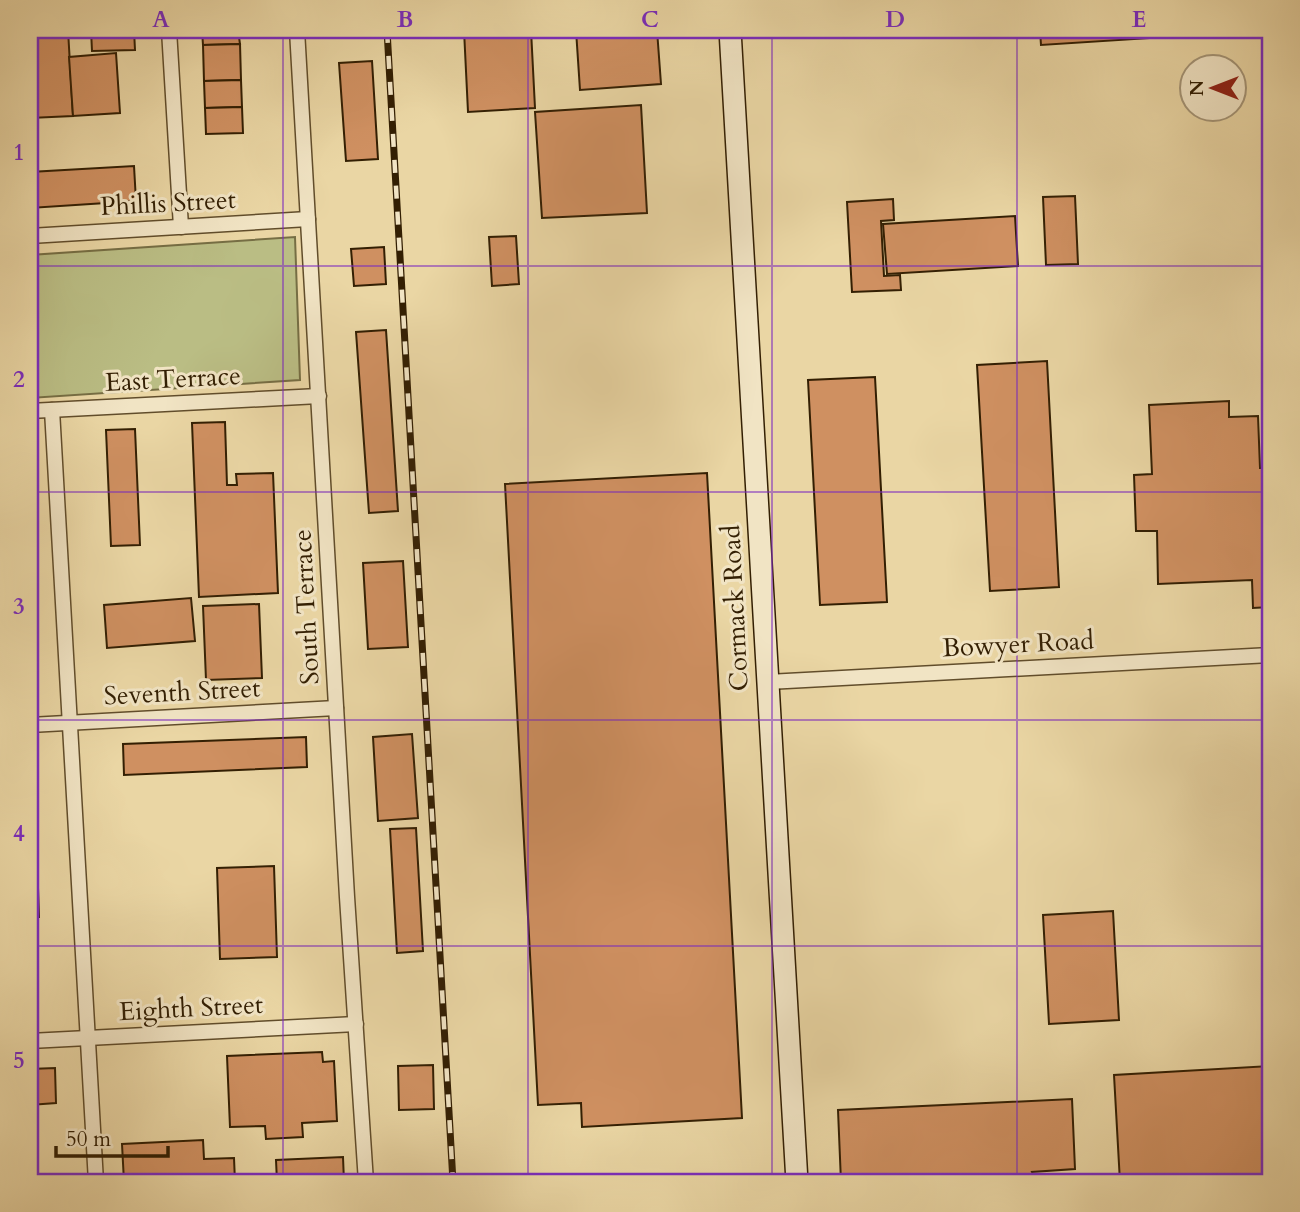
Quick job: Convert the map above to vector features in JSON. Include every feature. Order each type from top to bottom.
[{"type":"street","points":[[169,30],[181,227]]},
{"type":"street","name":"South Terrace","points":[[297,30],[366,1182]]},
{"type":"street","name":"Cormack Road","points":[[730,30],[797,1182]]},
{"type":"street","name":"Phillis Street","points":[[30,236],[308,219]]},
{"type":"street","name":"East Terrace","points":[[30,411],[318,396]]},
{"type":"street","points":[[52,410],[96,1182]]},
{"type":"street","name":"Bowyer Road","points":[[768,682],[1270,655]]},
{"type":"street","name":"Seventh Street","points":[[30,725],[337,708]]},
{"type":"street","name":"Eighth Street","points":[[30,1041],[356,1024]]},
{"type":"green space","points":[[295,237],[300,380],[30,398],[30,255]]},
{"type":"building","points":[[30,30],[68,30],[73,116],[30,118]]},
{"type":"building","points":[[91,30],[134,30],[135,50],[92,51]]},
{"type":"building","points":[[202,30],[238,30],[240,44],[203,45]]},
{"type":"building","points":[[464,30],[531,30],[535,108],[468,112]]},
{"type":"building","points":[[576,30],[657,30],[661,84],[580,90]]},
{"type":"building","points":[[1040,30],[1260,30],[1261,31],[1041,45]]},
{"type":"building","points":[[240,44],[241,80],[204,81],[203,45]]},
{"type":"building","points":[[116,53],[120,113],[73,116],[69,57]]},
{"type":"building","points":[[372,61],[378,159],[346,161],[339,63]]},
{"type":"building","points":[[241,80],[242,107],[205,108],[204,81]]},
{"type":"building","points":[[641,105],[647,213],[542,218],[535,112]]},
{"type":"building","points":[[242,107],[243,133],[206,134],[205,108]]},
{"type":"building","points":[[134,166],[136,201],[30,208],[30,172]]},
{"type":"building","points":[[1075,196],[1078,264],[1046,265],[1043,197]]},
{"type":"building","points":[[893,199],[894,220],[881,221],[884,276],[900,275],[901,290],[852,292],[847,202]]},
{"type":"building","points":[[1015,216],[1018,266],[887,274],[883,224]]},
{"type":"building","points":[[516,236],[519,284],[492,286],[489,237]]},
{"type":"building","points":[[384,247],[386,284],[354,286],[351,249]]},
{"type":"building","points":[[386,330],[398,511],[369,513],[356,332]]},
{"type":"building","points":[[1047,361],[1059,587],[990,591],[977,365]]},
{"type":"building","points":[[875,377],[887,602],[820,605],[808,380]]},
{"type":"building","points":[[1229,401],[1229,417],[1258,416],[1260,468],[1270,468],[1270,607],[1253,608],[1252,580],[1158,584],[1157,531],[1136,531],[1134,475],[1152,474],[1149,405]]},
{"type":"building","points":[[225,422],[227,485],[237,485],[236,474],[273,473],[278,593],[199,597],[192,423]]},
{"type":"building","points":[[135,429],[140,545],[111,546],[106,430]]},
{"type":"building","points":[[707,473],[742,1118],[582,1127],[581,1103],[538,1105],[505,484]]},
{"type":"building","points":[[403,561],[408,647],[368,649],[363,563]]},
{"type":"building","points":[[191,598],[195,641],[107,648],[104,605]]},
{"type":"building","points":[[259,604],[262,678],[206,680],[203,606]]},
{"type":"building","points":[[412,734],[418,818],[378,821],[373,737]]},
{"type":"building","points":[[306,737],[307,767],[124,775],[123,744]]},
{"type":"building","points":[[416,828],[423,951],[397,953],[390,829]]},
{"type":"building","points":[[274,866],[277,957],[220,959],[217,868]]},
{"type":"building","points":[[30,888],[38,888],[39,917],[30,917]]},
{"type":"building","points":[[1113,911],[1119,1020],[1049,1024],[1043,915]]},
{"type":"building","points":[[30,980],[34,980],[36,1008],[30,1008]]},
{"type":"building","points":[[322,1052],[323,1062],[334,1061],[337,1121],[302,1123],[303,1137],[266,1139],[265,1126],[230,1127],[227,1056]]},
{"type":"building","points":[[433,1065],[434,1109],[399,1110],[398,1066]]},
{"type":"building","points":[[1270,1066],[1270,1179],[1120,1182],[1114,1075]]},
{"type":"building","points":[[55,1068],[56,1103],[30,1105],[30,1069]]},
{"type":"building","points":[[1072,1099],[1075,1169],[1032,1172],[1036,1182],[952,1182],[950,1177],[841,1182],[838,1110]]},
{"type":"building","points":[[203,1140],[204,1159],[234,1158],[235,1182],[124,1182],[122,1144]]},
{"type":"building","points":[[343,1157],[344,1182],[277,1182],[276,1160]]},
{"type":"railway","points":[[387,30],[453,1182]]}]
